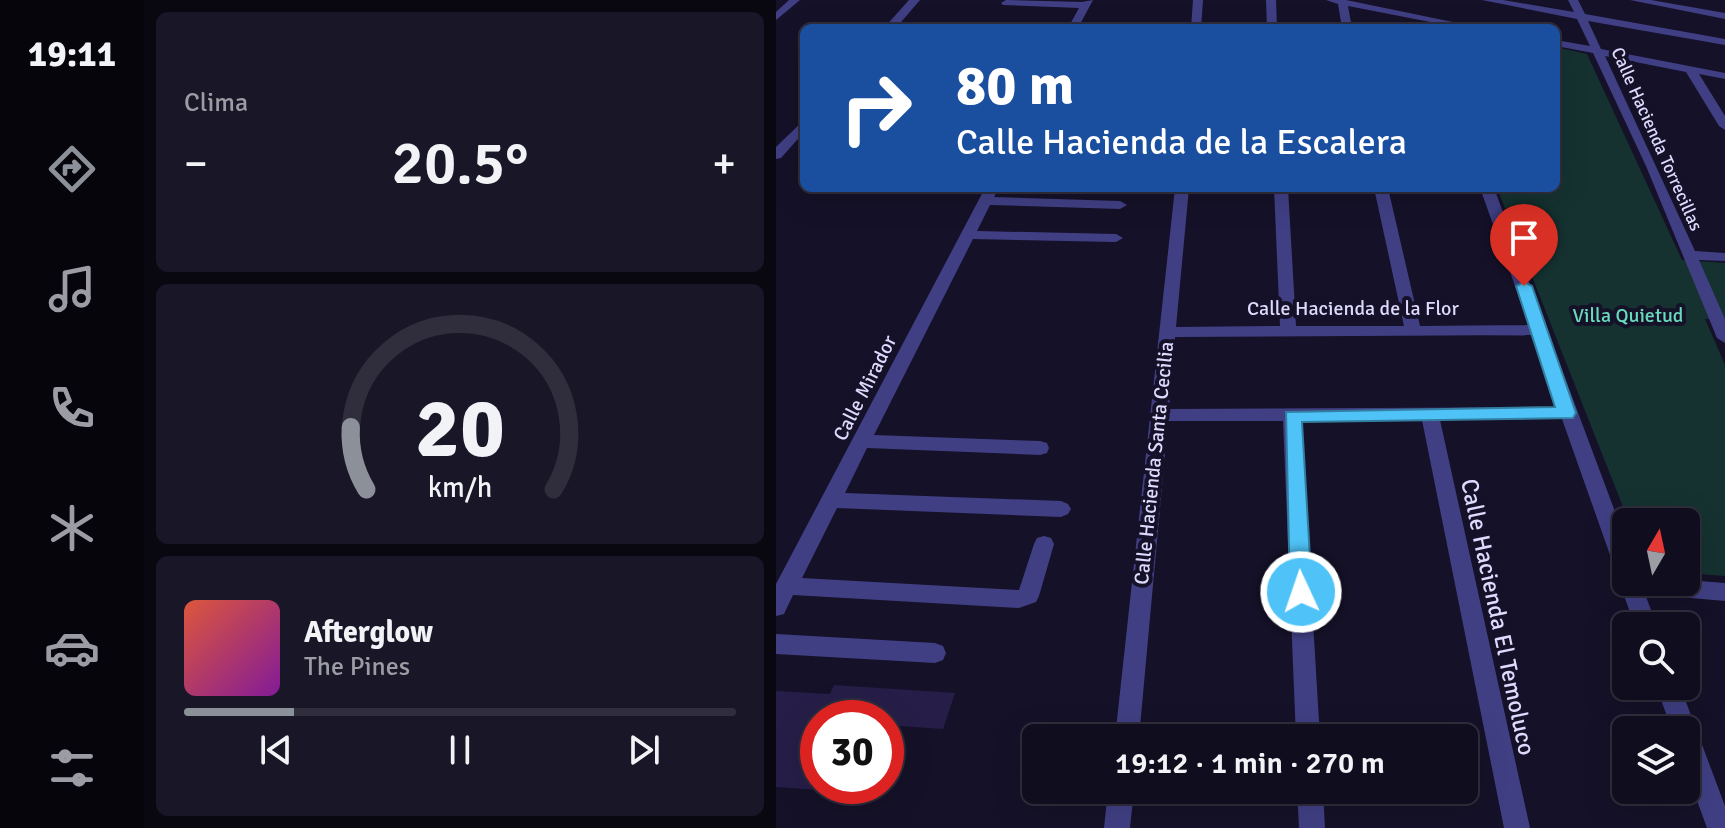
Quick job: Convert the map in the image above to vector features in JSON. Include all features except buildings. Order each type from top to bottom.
[{"type":"street","points":[[776,17],[795,0]]},
{"type":"street","points":[[894,24],[915,0]]},
{"type":"street","points":[[1196,24],[1198,0]]},
{"type":"street","points":[[1271,0],[1272,24]]},
{"type":"street","points":[[1416,0],[1424,23]]},
{"type":"street","points":[[1487,0],[1725,42]]},
{"type":"street","name":"Calle Hacienda Torrecillas","points":[[1573,0],[1652,166],[1688,255],[1723,329]]},
{"type":"street","points":[[1635,0],[1725,16]]},
{"type":"street","points":[[1717,0],[1725,9]]},
{"type":"street","points":[[1337,1],[1424,23]]},
{"type":"street","points":[[1337,1],[1346,24]]},
{"type":"street","points":[[1006,8],[1085,6]]},
{"type":"street","points":[[1075,24],[1085,6]]},
{"type":"street","points":[[1560,44],[1725,76]]},
{"type":"street","points":[[1690,69],[1725,126]]},
{"type":"street","points":[[776,155],[800,128]]},
{"type":"street","name":"Calle Hacienda Santa Cecilia","points":[[1128,724],[1182,192]]},
{"type":"street","points":[[1281,192],[1288,330]]},
{"type":"street","points":[[1382,192],[1413,330]]},
{"type":"street","points":[[1488,192],[1612,533]]},
{"type":"street","points":[[989,194],[1120,205]]},
{"type":"street","name":"Calle Mirador","points":[[776,607],[989,194]]},
{"type":"street","points":[[968,235],[1116,238]]},
{"type":"street","points":[[1688,255],[1725,257]]},
{"type":"street","name":"Calle Hacienda de la Flor","points":[[1167,332],[1539,330]]},
{"type":"street","points":[[1160,415],[1567,413]]},
{"type":"street","points":[[1292,416],[1307,724]]},
{"type":"street","name":"Calle Hacienda El Temoluco","points":[[1430,416],[1517,828]]},
{"type":"street","points":[[862,441],[1040,448]]},
{"type":"street","points":[[832,500],[1061,509]]},
{"type":"street","points":[[786,586],[1019,599],[1028,596],[1032,588],[1044,544]]},
{"type":"street","points":[[1700,588],[1725,592]]},
{"type":"street","points":[[776,644],[935,653]]},
{"type":"street","points":[[1700,773],[1720,828]]},
{"type":"street","points":[[1117,828],[1120,804]]},
{"type":"street","points":[[1311,804],[1312,828]]},
{"type":"green space","name":"Villa Quietud","points":[[1560,48],[1587,54],[1682,260],[1725,263],[1725,319],[1705,319],[1725,365],[1725,576],[1700,574],[1700,508],[1623,508],[1499,192],[1560,192]]},
{"type":"route","points":[[1301,592],[1292,416],[1567,413],[1524,286]]}]
